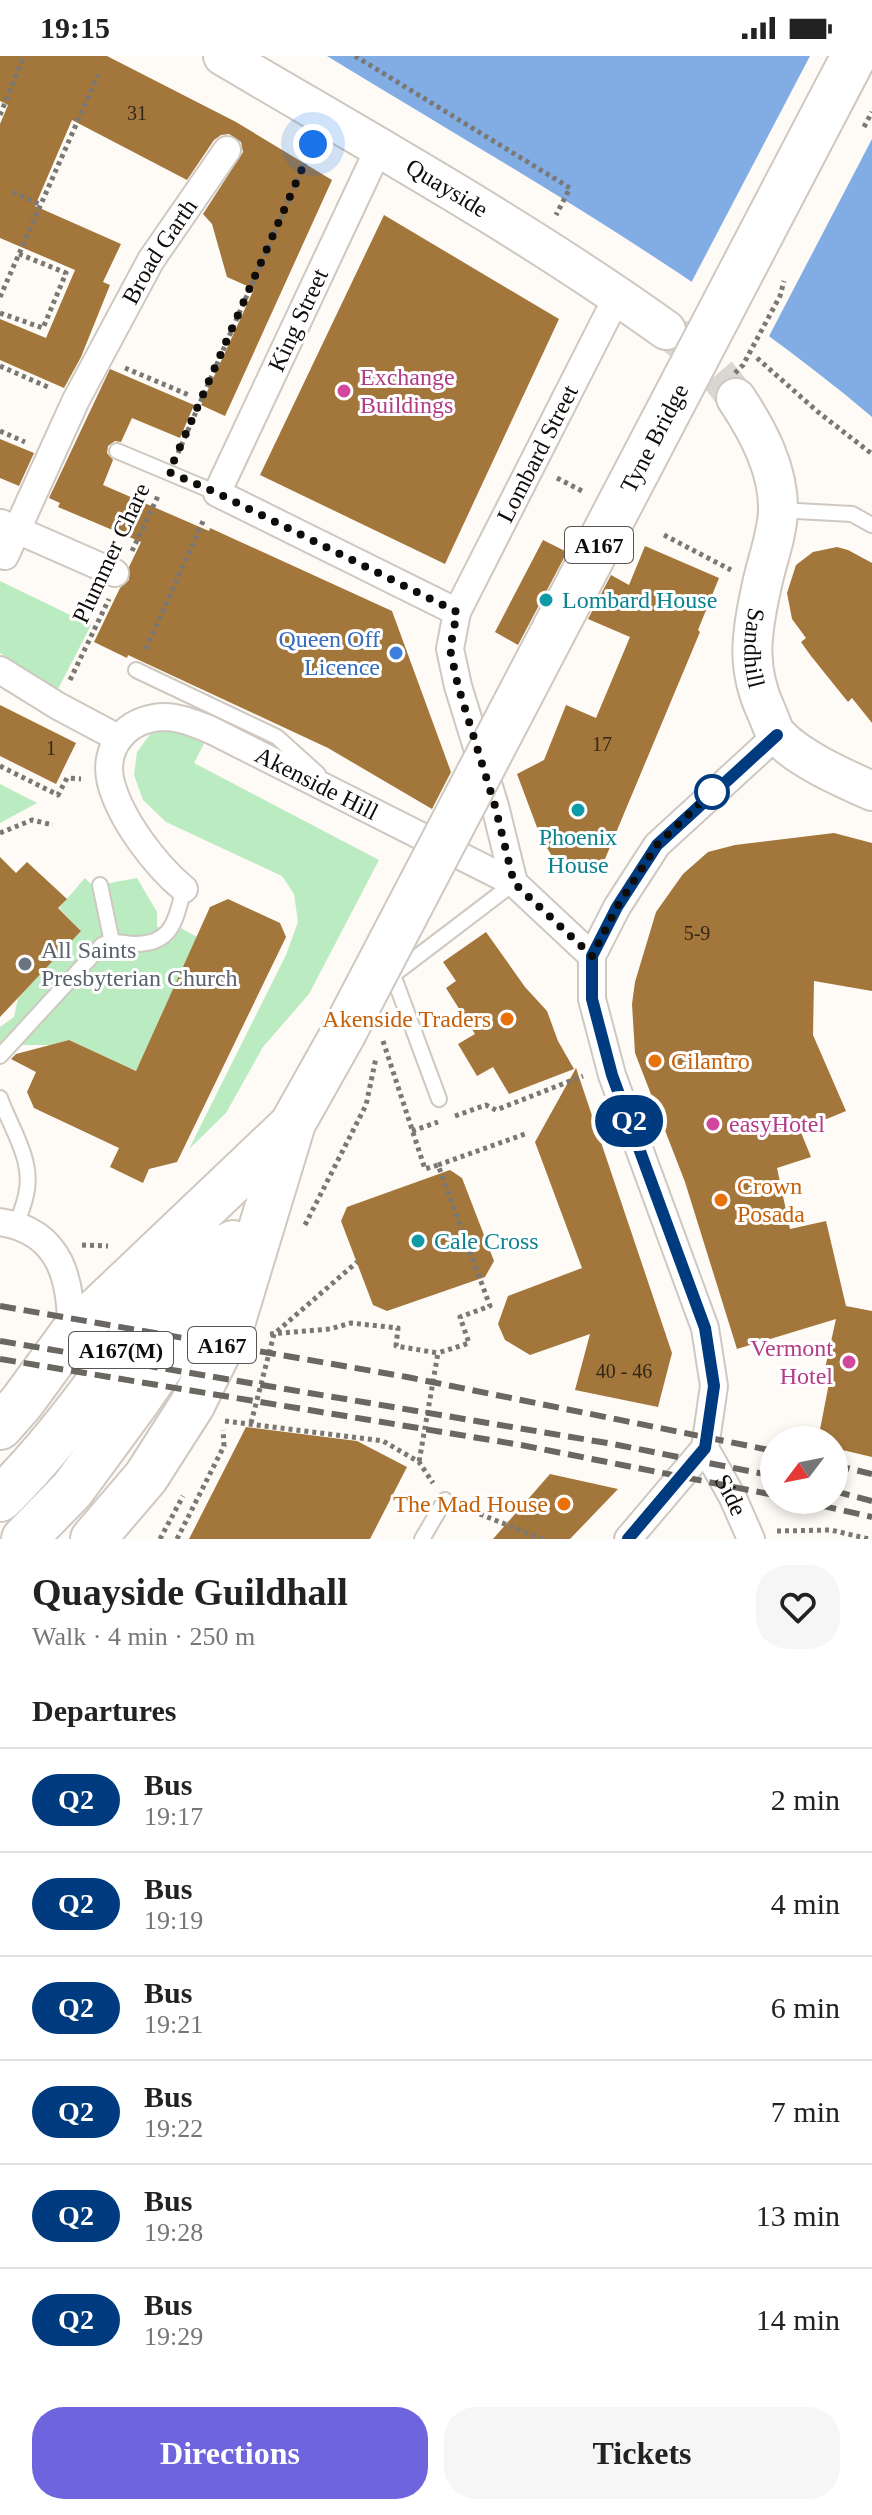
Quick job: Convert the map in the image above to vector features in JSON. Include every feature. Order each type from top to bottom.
[{"type":"highway","name":"Tyne Bridge","points":[[367,1040],[854,56]]},
{"type":"highway","name":"A167","points":[[0,1427],[71,1335],[293,1123],[367,1040]]},
{"type":"highway","name":"A167","points":[[93,1539],[146,1477],[192,1405],[232,1324],[293,1123]]},
{"type":"highway","name":"A167(M)","points":[[24,1539],[72,1490],[214,1289],[247,1207],[293,1123]]},
{"type":"highway","name":"A167(M)","points":[[0,1499],[89,1394],[187,1259],[247,1207]]},
{"type":"main road","name":"Quayside","points":[[223,56],[618,295],[666,330]]},
{"type":"main road","points":[[736,398],[762,439],[771,464],[778,510]]},
{"type":"main road","name":"Sandhill","points":[[778,510],[761,586],[750,657],[758,694],[777,735],[841,777],[872,791]]},
{"type":"street","name":"King Street","points":[[217,493],[379,148]]},
{"type":"street","name":"Broad Garth","points":[[5,556],[8,526],[70,430],[76,400],[151,260],[227,150]]},
{"type":"street","name":"Lombard Street","points":[[514,883],[450,649],[457,612],[618,295]]},
{"type":"street","points":[[217,493],[457,612]]},
{"type":"street","points":[[8,526],[118,576]]},
{"type":"street","points":[[0,670],[118,738],[109,762],[114,791],[161,869],[184,889]]},
{"type":"street","name":"Akenside Hill","points":[[118,738],[131,726],[152,718],[175,718],[211,730],[514,883]]},
{"type":"street","points":[[514,883],[592,956],[617,907],[657,845],[777,735]]},
{"type":"street","name":"Side","points":[[592,956],[592,999],[612,1075],[705,1328],[714,1386],[705,1448],[733,1498],[749,1535]]},
{"type":"street","points":[[8,1224],[38,1237],[57,1256],[69,1286],[71,1335]]},
{"type":"street","points":[[628,1539],[705,1448]]},
{"type":"lane","points":[[117,451],[217,493]]},
{"type":"lane","points":[[778,510],[852,514],[872,525]]},
{"type":"lane","points":[[136,670],[277,737],[339,793]]},
{"type":"lane","points":[[439,1099],[393,975],[514,883]]},
{"type":"lane","points":[[100,885],[112,942]]},
{"type":"lane","points":[[0,1056],[94,951],[112,942],[146,943],[161,939],[174,924],[184,889]]},
{"type":"lane","points":[[0,1098],[4,1121],[17,1139],[28,1177],[27,1190],[8,1224]]},
{"type":"lane","points":[[422,1539],[445,1500]]},
{"type":"path","points":[[0,115],[24,56]]},
{"type":"path","points":[[355,56],[570,188],[554,218]]},
{"type":"path","points":[[0,297],[98,75]]},
{"type":"path","name":"Plummer Chare","points":[[69,683],[169,472],[325,116]]},
{"type":"path","points":[[13,192],[41,205]]},
{"type":"path","points":[[0,313],[43,328],[66,273],[19,254]]},
{"type":"path","points":[[99,356],[189,395]]},
{"type":"path","points":[[757,358],[872,454]]},
{"type":"path","points":[[0,366],[76,400]]},
{"type":"path","points":[[664,535],[761,586]]},
{"type":"path","points":[[136,670],[190,548]]},
{"type":"path","points":[[0,766],[58,795],[67,778]]},
{"type":"path","points":[[0,833],[32,820],[53,825]]},
{"type":"path","points":[[367,1040],[412,1131],[425,1169],[525,1134]]},
{"type":"path","points":[[298,1238],[366,1105],[367,1040]]},
{"type":"path","points":[[412,1131],[486,1105],[496,1110],[578,1078]]},
{"type":"path","points":[[274,1335],[330,1329],[351,1323],[398,1328],[396,1346],[438,1353],[469,1343],[460,1317],[490,1306],[438,1165]]},
{"type":"path","points":[[84,1246],[108,1246],[116,1238]]},
{"type":"path","points":[[251,1423],[274,1335],[357,1262]]},
{"type":"path","points":[[419,1462],[438,1353]]},
{"type":"path","points":[[177,1539],[224,1446],[222,1421],[383,1441],[419,1462],[445,1500],[542,1539]]},
{"type":"path","points":[[749,1535],[831,1530],[869,1539]]},
{"type":"green space","points":[[0,581],[91,625],[58,689],[0,653]]},
{"type":"green space","points":[[170,727],[207,738],[194,763],[379,860],[309,994],[263,1047],[226,1113],[189,1149],[286,955],[298,922],[294,894],[282,876],[166,822],[143,800],[134,775],[137,752],[151,733]]},
{"type":"green space","points":[[0,784],[37,803],[0,823]]},
{"type":"green space","points":[[85,878],[93,886],[137,878],[157,912],[157,926],[171,942],[181,928],[197,937],[136,1071],[69,1040],[50,1045],[0,1045],[0,1027],[14,1017],[18,998],[81,931],[59,908]]},
{"type":"water","points":[[327,56],[872,56],[872,417],[743,317],[675,271],[607,226]]},
{"type":"pier","points":[[810,56],[872,56],[872,139],[767,340],[690,285]]},
{"type":"building","points":[[0,56],[107,56],[236,122],[332,180],[225,416],[201,405],[254,289],[227,277],[212,224],[203,214],[243,152],[241,142],[229,134],[214,140],[187,180],[72,120],[35,206],[121,244],[103,282],[110,285],[81,357],[64,388],[0,360],[0,319],[46,338],[75,270],[0,238],[0,124],[8,105],[0,101]]},
{"type":"building","name":"Exchange Buildings","points":[[384,215],[559,319],[445,564],[260,475]]},
{"type":"building","points":[[110,369],[194,405],[180,438],[132,418],[121,442],[115,441],[108,446],[107,453],[113,460],[103,485],[209,531],[210,528],[392,611],[451,772],[432,809],[328,748],[94,642],[120,588],[129,580],[129,567],[141,542],[58,507],[60,503],[49,498]]},
{"type":"building","points":[[0,439],[34,453],[19,486],[0,478]]},
{"type":"building","points":[[543,540],[567,552],[518,645],[495,632]]},
{"type":"building","points":[[645,546],[719,578],[698,630],[700,632],[605,859],[584,873],[558,866],[541,838],[517,774],[544,760],[566,705],[596,718],[630,637],[588,619],[611,575],[629,585]]},
{"type":"building","points":[[837,547],[872,563],[872,723],[852,698],[848,702],[811,656],[801,642],[806,638],[792,619],[787,593],[796,565],[813,552]]},
{"type":"building","points":[[0,705],[76,743],[56,784],[0,756]]},
{"type":"building","points":[[834,833],[872,843],[872,991],[814,981],[813,1035],[846,1111],[800,1130],[811,1157],[777,1168],[790,1229],[826,1221],[846,1306],[872,1311],[872,1457],[848,1451],[848,1426],[821,1426],[829,1383],[822,1382],[836,1319],[737,1349],[685,1182],[635,1053],[632,1004],[635,982],[656,912],[683,874],[708,852],[735,845]]},
{"type":"building","name":"All Saints Presbyterian Church","points":[[0,857],[16,873],[27,862],[67,899],[58,908],[81,931],[0,1017]]},
{"type":"building","points":[[228,899],[280,923],[286,937],[177,1162],[149,1169],[143,1183],[110,1167],[119,1148],[34,1108],[27,1092],[36,1072],[11,1059],[16,1054],[69,1040],[136,1071],[210,907]]},
{"type":"building","name":"Akenside Traders","points":[[486,932],[525,987],[547,1011],[558,1041],[574,1069],[509,1094],[493,1067],[477,1076],[458,1044],[475,1034],[446,988],[456,981],[443,962]]},
{"type":"building","points":[[576,1068],[672,1353],[658,1407],[575,1390],[590,1334],[530,1355],[505,1340],[498,1324],[508,1296],[582,1268],[535,1142]]},
{"type":"building","name":"Cale Cross","points":[[450,1170],[462,1178],[494,1261],[485,1277],[387,1311],[373,1305],[341,1221],[347,1207]]},
{"type":"building","points":[[246,1427],[357,1441],[407,1467],[370,1539],[189,1539]]},
{"type":"building","name":"The Mad House","points":[[550,1474],[618,1489],[570,1539],[493,1539]]},
{"type":"tunnel","points":[[675,336],[708,364],[736,398]]},
{"type":"railway","points":[[0,1306],[407,1377],[760,1448]]},
{"type":"railway","points":[[0,1341],[613,1444],[760,1473]]},
{"type":"railway","points":[[0,1359],[521,1445],[760,1492]]},
{"type":"railway","points":[[848,1468],[872,1474]]},
{"type":"railway","points":[[848,1495],[872,1501]]},
{"type":"railway","points":[[848,1512],[872,1517]]},
{"type":"bus line","name":"Q2","points":[[628,1539],[705,1448],[714,1386],[705,1328],[695,1296],[612,1075],[592,999],[592,956],[617,907],[657,845],[777,735]]},
{"type":"place","name":"Exchange Buildings","points":[[344,391]]},
{"type":"place","name":"Lombard House","points":[[546,600]]},
{"type":"place","name":"Queen Off Licence","points":[[396,653]]},
{"type":"place","name":"Phoenix House","points":[[578,810]]},
{"type":"place","name":"All Saints Presbyterian Church","points":[[25,964]]},
{"type":"place","name":"Akenside Traders","points":[[507,1019]]},
{"type":"place","name":"Cilantro","points":[[655,1061]]},
{"type":"place","name":"easyHotel","points":[[713,1124]]},
{"type":"place","name":"Crown Posada","points":[[721,1200]]},
{"type":"place","name":"Cale Cross","points":[[418,1241]]},
{"type":"place","name":"Vermont Hotel","points":[[849,1362]]},
{"type":"place","name":"The Mad House","points":[[564,1504]]},
{"type":"route","points":[[313,144],[169,472],[457,612],[450,649],[514,883],[592,956],[617,907],[657,845],[712,792]]}]
